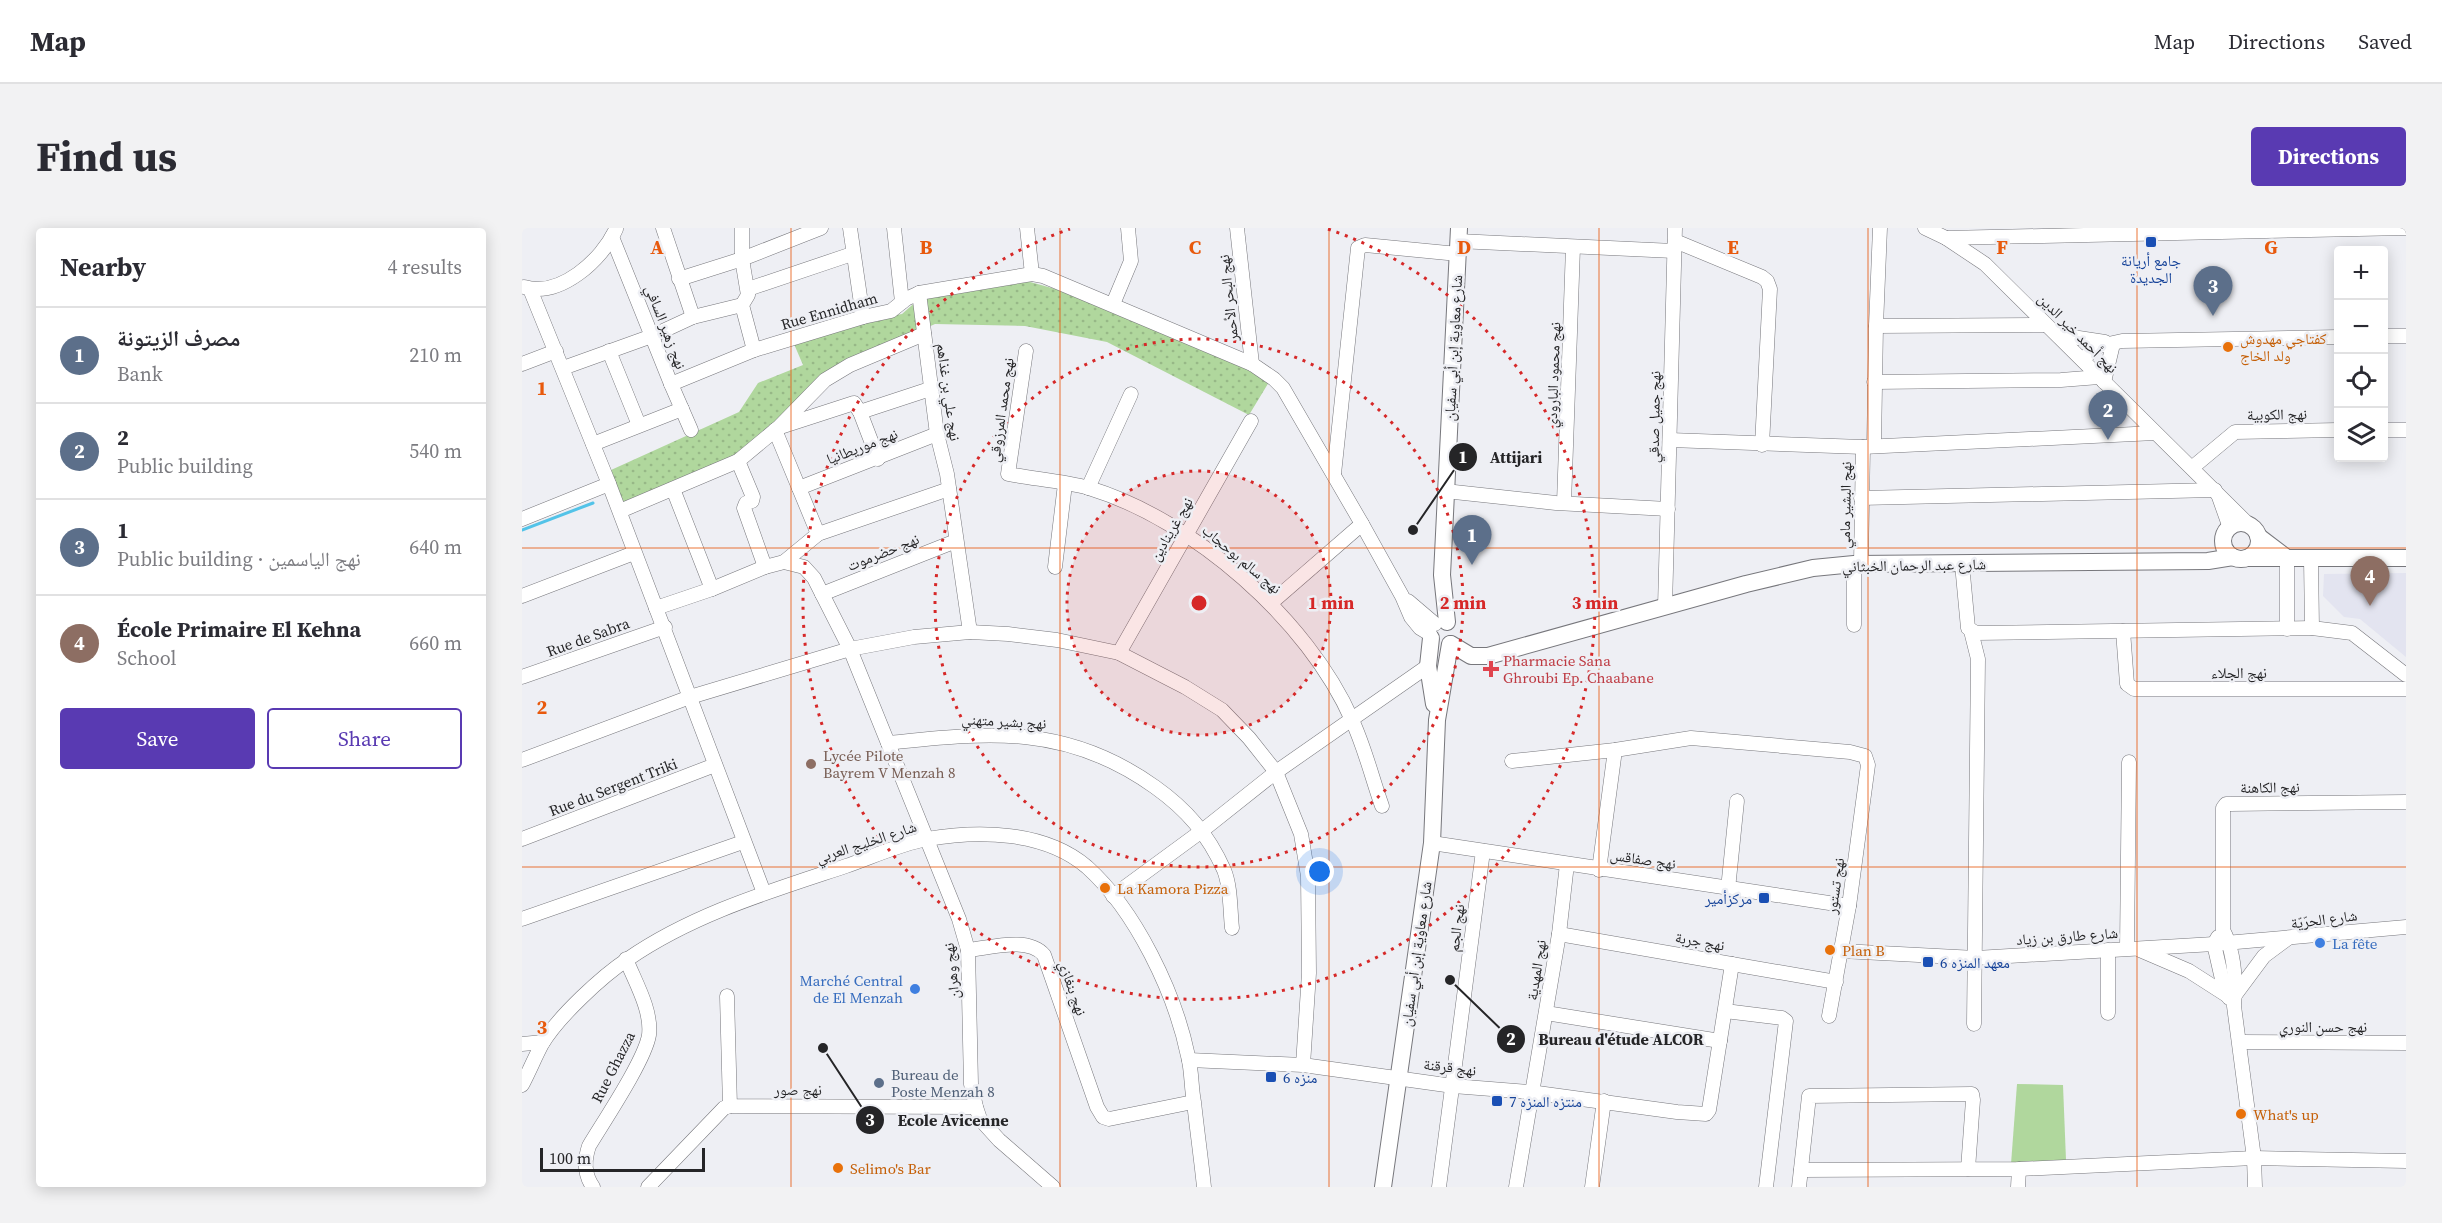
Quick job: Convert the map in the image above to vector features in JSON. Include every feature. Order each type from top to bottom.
[{"type":"main road","name":"شارع معاوية إبن أبي سفيان","points":[[1383,1187],[1432,843],[1442,633],[1436,599],[1442,575],[1458,241]]},
{"type":"main road","points":[[2198,560],[2226,534],[2242,523],[2288,558]]},
{"type":"main road","points":[[2226,534],[2224,547],[2240,558],[2257,549],[2254,530]]},
{"type":"main road","name":"شارع عبد الرحمان الخبثاني","points":[[1471,656],[1488,656],[1665,606],[1813,568],[1858,563],[1962,564],[2240,558],[2406,558]]},
{"type":"main road","name":"شارع معاوية إبن أبي سفيان","points":[[1437,720],[1428,666],[1442,633]]},
{"type":"main road","points":[[1442,633],[1497,653]]},
{"type":"main road","points":[[1441,689],[1454,670],[1471,656],[1442,633]]},
{"type":"street","points":[[563,368],[652,336],[693,317],[742,305],[747,300],[748,290],[742,259],[742,228]]},
{"type":"street","points":[[679,279],[742,259],[796,232],[820,228]]},
{"type":"street","points":[[850,228],[863,317]]},
{"type":"street","points":[[894,228],[902,302]]},
{"type":"street","points":[[1027,228],[1032,274],[1113,304],[1252,364],[1274,379],[1282,388],[1334,474],[1402,596],[1442,633]]},
{"type":"street","points":[[1113,304],[1131,261],[1128,228]]},
{"type":"street","name":"نهج البحر الأحمر","points":[[1237,228],[1252,364]]},
{"type":"street","name":"نهج البشير مامي","points":[[1854,625],[1861,498],[1874,382],[1880,228]]},
{"type":"street","name":"نهج أحمد خير الدين","points":[[1925,228],[1946,238],[1985,264],[2155,434],[2193,467],[2254,530]]},
{"type":"street","points":[[1946,238],[2121,232],[2406,228]]},
{"type":"street","points":[[666,229],[679,279],[693,317]]},
{"type":"street","points":[[614,232],[599,254],[570,279],[550,286],[526,287],[556,351],[620,511],[634,554],[664,627],[764,893]]},
{"type":"street","name":"نهج زهير السافي","points":[[614,232],[652,336],[691,429]]},
{"type":"street","points":[[1334,474],[1358,248],[1365,245],[1458,241],[1573,247],[1675,240],[1762,277],[1767,281],[1770,289],[1762,445]]},
{"type":"street","name":"نهج جميل صدقي","points":[[1665,606],[1675,240]]},
{"type":"street","name":"نهج محمود البارودي","points":[[1564,503],[1573,247]]},
{"type":"street","points":[[748,290],[852,254]]},
{"type":"street","name":"Rue Ennidham","points":[[671,384],[754,350],[863,317],[891,311],[919,293],[1032,274]]},
{"type":"street","points":[[919,293],[924,334]]},
{"type":"street","points":[[742,305],[754,350]]},
{"type":"street","points":[[1876,326],[2046,325]]},
{"type":"street","name":"نهج علي بن غذاهم","points":[[620,511],[738,461],[777,429],[825,380],[850,366],[924,334],[930,389],[949,489],[970,632]]},
{"type":"street","points":[[2058,335],[2113,344],[2127,340],[2334,337]]},
{"type":"street","points":[[2388,336],[2406,336]]},
{"type":"street","points":[[2085,363],[2101,358],[2113,344]]},
{"type":"street","points":[[1874,382],[2102,379],[2113,344]]},
{"type":"street","points":[[522,364],[556,351]]},
{"type":"street","points":[[609,351],[639,425]]},
{"type":"street","name":"نهج محمد المرزوقي","points":[[1008,474],[1026,351]]},
{"type":"street","points":[[860,412],[930,389]]},
{"type":"street","points":[[1088,488],[1131,394]]},
{"type":"street","points":[[818,534],[777,429],[853,403],[860,412],[878,459]]},
{"type":"street","points":[[593,444],[682,409]]},
{"type":"street","name":"نهج غرينادين","points":[[1119,653],[1251,421]]},
{"type":"street","name":"نهج الكوبية","points":[[2193,467],[2235,432],[2334,430]]},
{"type":"street","points":[[2388,430],[2406,430]]},
{"type":"street","name":"نهج موريطانيا","points":[[800,488],[937,434]]},
{"type":"street","points":[[1670,440],[1762,445],[1868,446],[2155,434]]},
{"type":"street","points":[[738,461],[753,497],[744,508],[765,567]]},
{"type":"street","name":"نهج سالم بوحجاب","points":[[1008,474],[1088,488],[1135,508],[1187,535],[1271,603],[1315,657],[1353,720],[1382,806]]},
{"type":"street","points":[[522,519],[609,484]]},
{"type":"street","points":[[1055,567],[1065,484]]},
{"type":"street","points":[[673,489],[712,589]]},
{"type":"street","points":[[656,608],[784,562],[818,534],[949,489]]},
{"type":"street","points":[[1445,491],[1564,503],[1668,509]]},
{"type":"street","points":[[1861,498],[2217,494],[2226,534]]},
{"type":"street","points":[[1271,603],[1362,524]]},
{"type":"street","name":"نهج حضرموت","points":[[822,594],[956,541]]},
{"type":"street","points":[[522,596],[634,554]]},
{"type":"street","points":[[2287,629],[2288,558]]},
{"type":"street","points":[[2311,559],[2312,628]]},
{"type":"street","name":"نهج وهران","points":[[784,562],[804,567],[814,578],[850,649],[959,919],[968,950],[971,1084],[976,1107]]},
{"type":"street","points":[[1962,564],[1968,628],[1971,631],[1978,659],[1974,1024]]},
{"type":"street","name":"Rue de Sabra","points":[[522,677],[664,627]]},
{"type":"street","points":[[1971,631],[1986,634],[2312,628],[2352,633],[2406,675]]},
{"type":"street","points":[[522,760],[690,697],[850,649],[914,637],[970,632],[1057,640],[1119,653],[1185,687],[1222,710],[1250,738],[1276,772],[1301,834],[1308,876],[1309,974],[1303,1065]]},
{"type":"street","name":"نهج الجلاء","points":[[2123,632],[2127,684],[2134,689],[2406,689]]},
{"type":"street","points":[[1978,659],[1986,634]]},
{"type":"street","points":[[1113,896],[1203,830],[1276,772],[1428,666]]},
{"type":"street","name":"نهج بشير متهني","points":[[888,743],[974,734],[1030,737],[1062,742],[1111,759],[1166,795],[1203,830],[1224,871],[1232,928]]},
{"type":"street","name":"نهج تستور","points":[[1616,750],[1672,740],[1706,739],[1850,752],[1861,754],[1868,760],[1849,906],[1829,1016]]},
{"type":"street","points":[[1512,761],[1616,750],[1599,870]]},
{"type":"street","points":[[2129,762],[2131,948],[2189,971],[2232,999]]},
{"type":"street","name":"Rue du Sergent Triki","points":[[522,839],[716,765]]},
{"type":"street","points":[[1728,889],[1737,801]]},
{"type":"street","name":"نهج الكاهنة","points":[[2226,936],[2222,811],[2226,804],[2406,802]]},
{"type":"street","name":"شارع الخليج العربي","points":[[522,1085],[543,1042],[574,1007],[626,959],[658,940],[707,916],[764,893],[925,839],[994,834],[1032,840],[1065,852],[1087,867],[1113,896],[1137,931],[1177,1013],[1189,1060],[1204,1187]]},
{"type":"street","points":[[522,919],[743,842]]},
{"type":"street","name":"نهج صفاقس","points":[[1432,843],[1849,906]]},
{"type":"street","name":"نهج الجم","points":[[1439,1187],[1483,851]]},
{"type":"street","name":"نهج المهدية","points":[[1516,1187],[1530,1092],[1559,934],[1567,864]]},
{"type":"street","name":"شارع الحرّيّة","points":[[2232,999],[2264,956],[2273,947],[2293,936],[2406,927]]},
{"type":"street","name":"نهج جربة","points":[[1559,934],[1836,982]]},
{"type":"street","points":[[2226,936],[2236,987],[2232,999]]},
{"type":"street","name":"شارع طارق بن زياد","points":[[1842,951],[1976,958],[2214,944],[2226,936],[2293,936]]},
{"type":"street","points":[[2214,944],[2224,988],[2232,999],[2240,1042],[2254,1158],[2255,1187]]},
{"type":"street","name":"نهج بنغازي","points":[[968,950],[1022,945],[1040,951],[1048,964],[1097,1107],[1103,1117],[1109,1119],[1194,1101]]},
{"type":"street","points":[[2108,950],[2108,1014]]},
{"type":"street","name":"Rue Ghazza","points":[[593,1187],[588,1180],[585,1158],[634,1070],[649,1035],[646,1009],[626,959]]},
{"type":"street","points":[[1546,1013],[1720,1041],[1732,964]]},
{"type":"street","points":[[648,1187],[724,1108],[729,1106],[727,996]]},
{"type":"street","points":[[1725,1011],[1782,1018],[1786,1021],[1766,1187]]},
{"type":"street","name":"نهج قرقنة","points":[[1189,1060],[1303,1065],[1453,1086],[1530,1092],[1706,1114],[1709,1110],[1720,1041]]},
{"type":"street","points":[[522,1044],[543,1042]]},
{"type":"street","name":"نهج حسن النوري","points":[[2240,1042],[2406,1043]]},
{"type":"street","points":[[1799,1187],[1809,1096],[1972,1094],[1968,1169]]},
{"type":"street","points":[[1592,1187],[1604,1101]]},
{"type":"street","name":"نهج صور","points":[[729,1106],[976,1107]]},
{"type":"street","points":[[976,1107],[980,1119],[999,1140],[1053,1187]]},
{"type":"street","points":[[1801,1170],[2019,1169],[2254,1158],[2406,1161]]},
{"type":"street","points":[[2018,1187],[2019,1169]]},
{"type":"shaded area","points":[[2406,573],[2406,657],[2360,619],[2344,617],[2323,596],[2324,574]]},
{"type":"green space","points":[[1023,280],[1059,290],[1249,370],[1269,382],[1249,415],[1107,342],[1025,326],[935,324],[822,375],[770,426],[727,461],[624,504],[611,470],[739,412],[758,383],[803,365],[794,344],[864,320],[902,314],[919,299]]},
{"type":"green space","points":[[2017,1084],[2063,1085],[2066,1160],[2011,1164]]},
{"type":"waterway","points":[[522,530],[593,503]]},
{"type":"place","name":"جامع أريانة الجديدة","points":[[2151,242]]},
{"type":"place","name":"1","points":[[2213,316]]},
{"type":"place","name":"كفتاجي مهدوش ولد الخاج","points":[[2228,347]]},
{"type":"place","name":"2","points":[[2108,440]]},
{"type":"place","name":"Attijari","points":[[1413,530]]},
{"type":"place","name":"مصرف الزيتونة","points":[[1472,565]]},
{"type":"place","name":"École Primaire El Kehna","points":[[2370,606]]},
{"type":"place","name":"Pharmacie Sana Ghroubi Ep. Chaabane","points":[[1491,669]]},
{"type":"place","name":"Lycée Pilote Bayrem V Menzah 8","points":[[811,764]]},
{"type":"place","name":"La Kamora Pizza","points":[[1105,888]]},
{"type":"place","name":"مركزأمير","points":[[1764,898]]},
{"type":"place","name":"La fête","points":[[2320,943]]},
{"type":"place","name":"Plan B","points":[[1830,950]]},
{"type":"place","name":"معهد المنزه 6","points":[[1928,962]]},
{"type":"place","name":"Bureau d'étude ALCOR","points":[[1450,980]]},
{"type":"place","name":"Marché Central de El Menzah","points":[[915,989]]},
{"type":"place","name":"Ecole Avicenne","points":[[823,1048]]},
{"type":"place","name":"منزه 6","points":[[1271,1077]]},
{"type":"place","name":"Bureau de Poste Menzah 8","points":[[879,1083]]},
{"type":"place","name":"منتزه المنزه 7","points":[[1497,1101]]},
{"type":"place","name":"What's up","points":[[2241,1114]]},
{"type":"place","name":"Selimo's Bar","points":[[838,1168]]}]
